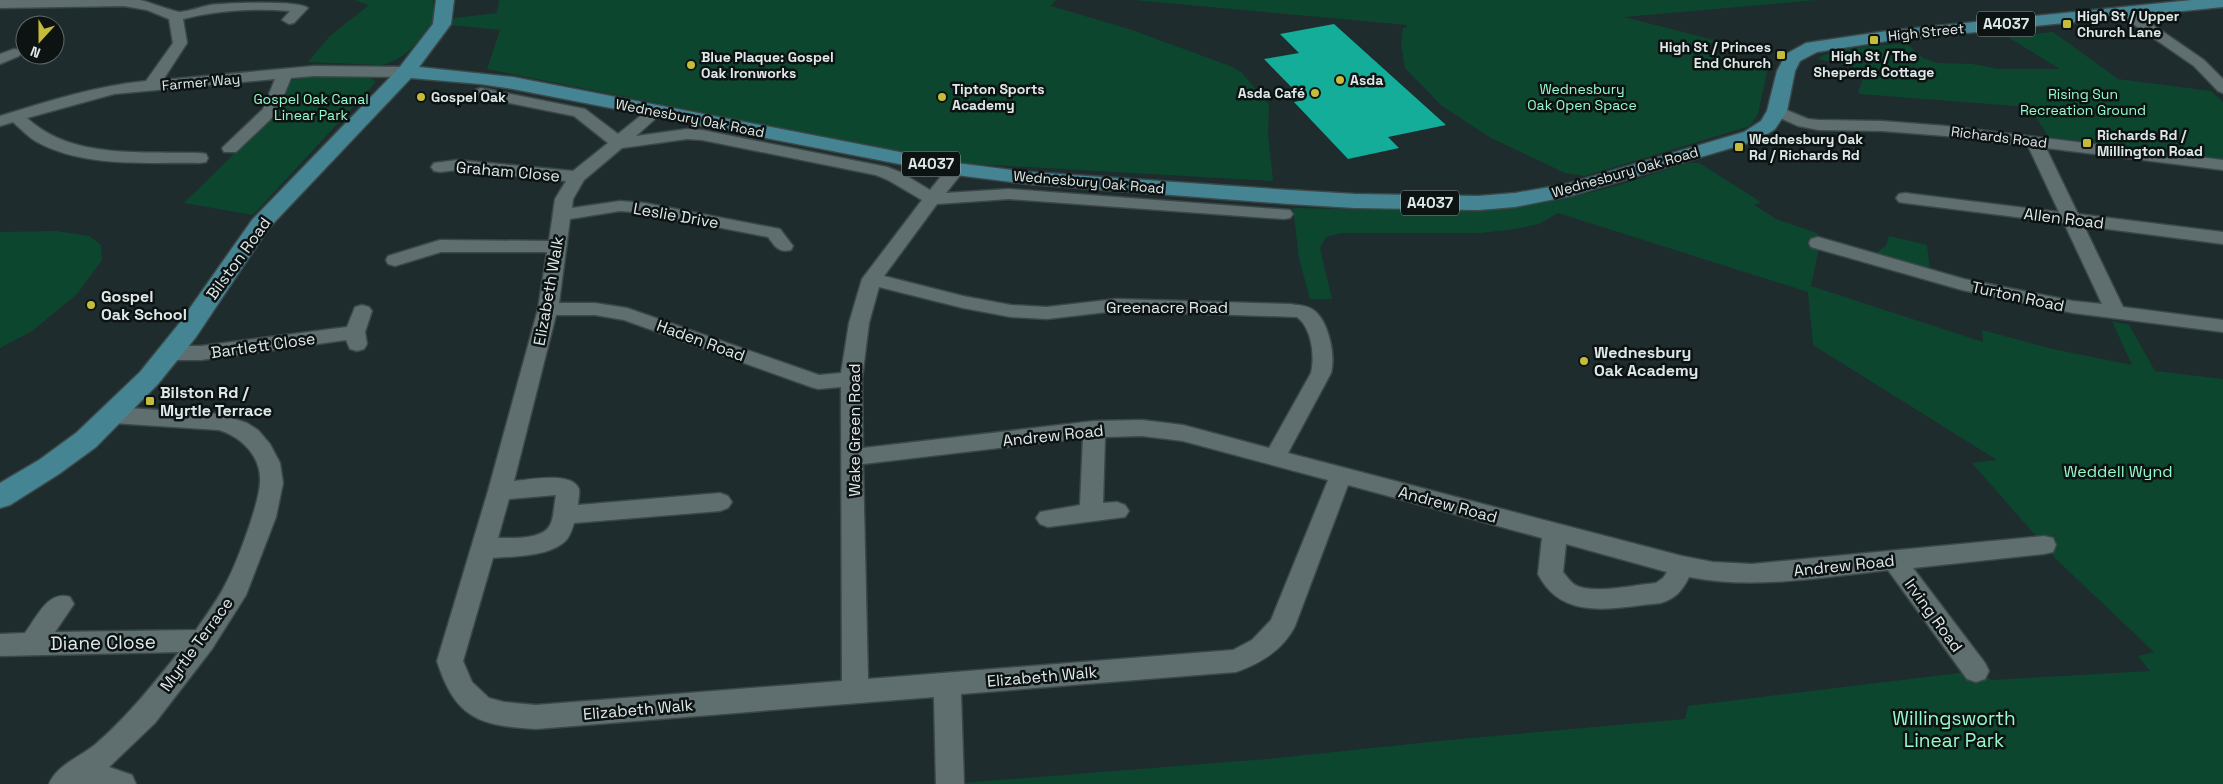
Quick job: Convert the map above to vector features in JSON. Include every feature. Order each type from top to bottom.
[{"type":"main road","name":"Bilston Road","points":[[0,497],[49,468],[86,440],[170,354],[260,225],[406,72],[442,24],[445,0]]},
{"type":"main road","name":"High Street","points":[[1772,118],[1786,71],[1793,58],[1812,47],[1887,36],[2124,12],[2165,4],[2223,2]]},
{"type":"main road","name":"Wednesbury Oak Road","points":[[406,72],[504,82],[956,169],[1029,178],[1355,201],[1478,203],[1515,200],[1570,190],[1752,136],[1772,118]]},
{"type":"street","points":[[0,4],[124,2],[156,7],[176,17],[204,9],[230,6],[258,4],[301,8],[290,20]]},
{"type":"street","points":[[2124,12],[2199,63],[2223,88]]},
{"type":"street","points":[[152,86],[180,43],[176,17]]},
{"type":"street","points":[[0,60],[14,53]]},
{"type":"street","points":[[2202,68],[2223,69]]},
{"type":"street","name":"Farmer Way","points":[[0,121],[94,93],[114,89],[335,70],[406,72]]},
{"type":"street","points":[[230,148],[270,111],[285,74]]},
{"type":"street","name":"Wednesbury Oak Road","points":[[481,93],[579,112],[619,143],[687,134],[702,135],[881,171],[894,176],[932,199],[1009,194],[1284,214]]},
{"type":"street","name":"Elizabeth Walk","points":[[655,112],[577,177],[564,199],[548,310],[500,491],[450,661],[455,681],[465,696],[480,708],[506,716],[536,717],[1236,661],[1261,650],[1270,642],[1282,626],[1341,475]]},
{"type":"street","points":[[17,117],[33,132],[62,147],[95,154],[200,158]]},
{"type":"street","name":"Richards Road","points":[[1772,118],[1819,125],[1912,128],[2034,141],[2223,166]]},
{"type":"street","points":[[2034,141],[2116,313]]},
{"type":"street","points":[[169,157],[183,146]]},
{"type":"street","name":"Graham Close","points":[[433,168],[457,165],[577,177]]},
{"type":"street","name":"Wake Green Road","points":[[855,690],[851,379],[859,323],[872,279],[956,169]]},
{"type":"street","name":"Allen Road","points":[[1905,198],[2223,238]]},
{"type":"street","name":"Leslie Drive","points":[[561,214],[620,206],[645,208],[774,233],[784,246]]},
{"type":"street","name":"Turton Road","points":[[1818,243],[1962,284],[2073,307],[2223,326]]},
{"type":"street","points":[[395,260],[440,246],[556,247]]},
{"type":"street","name":"Greenacre Road","points":[[872,279],[963,302],[1011,311],[1047,313],[1116,305],[1290,310],[1303,312],[1311,318],[1321,342],[1321,373],[1275,457]]},
{"type":"street","name":"Haden Road","points":[[548,310],[595,308],[627,314],[818,382],[851,379]]},
{"type":"street","name":"Bartlett Close","points":[[170,354],[201,353],[356,338],[362,311]]},
{"type":"street","name":"Myrtle Terrace","points":[[73,777],[107,752],[145,715],[203,641],[236,588],[264,517],[272,483],[269,463],[262,450],[250,436],[239,428],[220,422],[112,415]]},
{"type":"street","name":"Andrew Road","points":[[853,457],[1094,429],[1142,428],[1166,430],[1275,457],[1682,566],[1713,572],[1752,574],[1827,568],[1893,559],[2044,545]]},
{"type":"street","points":[[1091,512],[1094,429]]},
{"type":"street","points":[[482,549],[549,541],[559,532],[568,491],[564,487],[500,491]]},
{"type":"street","points":[[563,515],[720,502]]},
{"type":"street","points":[[1048,518],[1091,512],[1117,511]]},
{"type":"street","points":[[1555,533],[1550,574],[1561,588],[1574,596],[1595,599],[1661,592],[1672,585],[1682,566]]},
{"type":"street","name":"Irving Road","points":[[1893,559],[1976,671]]},
{"type":"street","name":"Diane Close","points":[[32,642],[61,604]]},
{"type":"street","name":"Diane Close","points":[[0,645],[32,642],[203,641]]},
{"type":"street","points":[[947,684],[950,784]]},
{"type":"street","points":[[73,777],[122,784]]},
{"type":"green space","name":"Gospel Oak Canal Linear Park","points":[[354,0],[433,0],[434,21],[405,54],[398,59],[381,65],[308,62],[329,37],[369,5]]},
{"type":"green space","name":"Tipton Sports Academy","points":[[499,0],[1056,0],[1051,6],[1132,30],[1230,66],[1241,72],[1269,104],[1268,134],[1273,181],[957,163],[487,69],[500,30],[452,25],[454,18],[497,13]]},
{"type":"green space","name":"Wednesbury Oak Open Space","points":[[1134,0],[1817,0],[1624,17],[1714,40],[1704,52],[1768,67],[1758,114],[1750,126],[1585,176],[1565,173],[1491,138],[1442,106],[1405,68],[1401,44],[1403,28],[1407,28],[1407,25]]},
{"type":"green space","name":"Rising Sun Recreation Ground","points":[[2053,32],[2118,79],[2211,91],[2223,102],[2223,159],[2049,137],[2029,107],[1860,94],[1858,92],[1866,70],[1818,59],[1824,55],[1846,49],[1906,43],[1923,58],[1937,63],[1972,64],[1999,69],[2060,69],[2008,37]]},
{"type":"green space","name":"Gospel Oak Canal Linear Park","points":[[370,77],[376,82],[253,215],[184,203],[278,110],[284,84],[299,78]]},
{"type":"green space","name":"Weddell Wynd","points":[[1687,163],[1699,163],[1761,202],[1754,205],[1776,219],[1817,233],[1819,248],[1811,286],[1983,342],[1982,330],[2053,349],[2132,365],[2112,321],[2129,325],[2155,371],[2223,379],[2223,784],[949,784],[1267,759],[1449,740],[1685,719],[1688,706],[1976,671],[1992,680],[2150,671],[2138,656],[2154,652],[2058,561],[1972,463],[1997,460],[1813,345],[1808,292],[1558,213],[1539,224],[1481,233],[1341,233],[1326,237],[1320,248],[1332,299],[1310,299],[1299,258],[1293,208],[1395,210],[1498,209],[1560,200],[1616,186]]},
{"type":"green space","points":[[56,231],[89,236],[101,245],[102,260],[77,294],[32,331],[0,348],[0,232]]},
{"type":"green space","points":[[1889,236],[1927,245],[1930,270],[1875,254],[1886,246]]},
{"type":"building","name":"Asda","points":[[1334,24],[1446,125],[1388,137],[1399,148],[1348,159],[1294,102],[1304,100],[1264,59],[1299,53],[1280,34]]},
{"type":"place","name":"High St / Upper Church Lane","points":[[2067,24]]},
{"type":"place","name":"High St / The Sheperds Cottage","points":[[1874,40]]},
{"type":"place","name":"High St / Princes End Church","points":[[1781,55]]},
{"type":"place","name":"Blue Plaque: Gospel Oak Ironworks","points":[[691,65]]},
{"type":"place","name":"Asda","points":[[1340,80]]},
{"type":"place","name":"Asda Café","points":[[1315,93]]},
{"type":"place","name":"Gospel Oak","points":[[421,97]]},
{"type":"place","name":"Tipton Sports Academy","points":[[942,97]]},
{"type":"place","name":"Richards Rd / Millington Road","points":[[2087,143]]},
{"type":"place","name":"Wednesbury Oak Rd / Richards Rd","points":[[1739,147]]},
{"type":"place","name":"Gospel Oak School","points":[[91,305]]},
{"type":"place","name":"Wednesbury Oak Academy","points":[[1584,361]]},
{"type":"place","name":"Bilston Rd / Myrtle Terrace","points":[[150,401]]},
{"type":"park label","name":"Willingsworth Linear Park","points":[[1954,729]]}]
